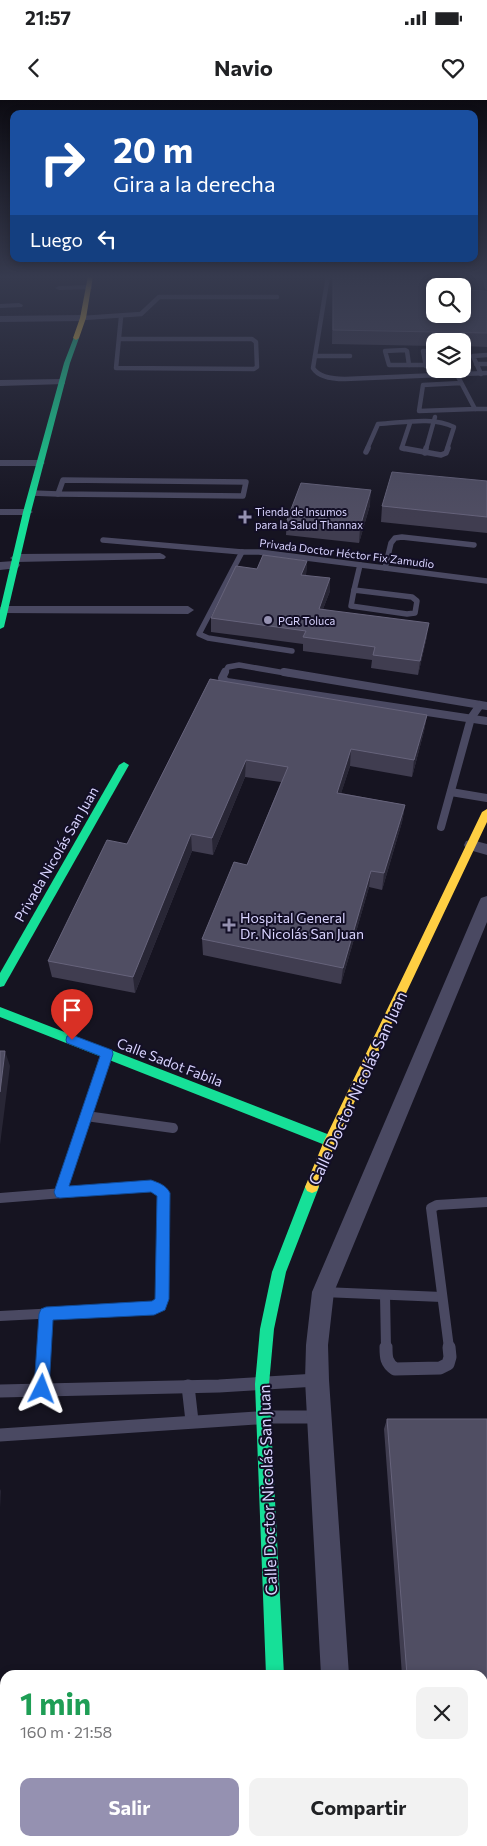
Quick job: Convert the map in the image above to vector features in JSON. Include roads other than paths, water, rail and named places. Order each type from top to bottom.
[{"type":"street","points":[[0,626],[27,512],[68,357]]},
{"type":"street","points":[[0,383],[62,382]]},
{"type":"street","points":[[0,463],[40,463]]},
{"type":"street","points":[[0,512],[27,512]]},
{"type":"street","points":[[0,566],[15,562],[160,557]]},
{"type":"street","points":[[4,610],[188,610]]},
{"type":"street","name":"Privada Nicolás San Juan","points":[[0,983],[124,765]]},
{"type":"street","name":"Calle Doctor Nicolás San Juan","points":[[275,1670],[262,1384],[267,1329],[280,1272],[330,1141],[480,848],[487,812]]},
{"type":"street","points":[[336,1670],[317,1380],[316,1345],[323,1292],[487,902]]},
{"type":"street","name":"Calle Sadot Fabila","points":[[0,1012],[330,1141]]},
{"type":"lane","points":[[117,357],[115,366],[121,370],[254,369],[257,367],[257,357]]},
{"type":"lane","points":[[315,357],[314,371],[335,379],[426,376]]},
{"type":"lane","points":[[387,357],[389,365],[426,366],[425,357]]},
{"type":"lane","points":[[408,357],[409,366]]},
{"type":"lane","points":[[474,357],[484,374]]},
{"type":"lane","points":[[476,364],[487,364]]},
{"type":"lane","points":[[471,374],[484,374]]},
{"type":"lane","points":[[458,378],[475,409]]},
{"type":"lane","points":[[461,383],[426,385],[422,387],[419,410],[437,411],[487,408]]},
{"type":"lane","points":[[425,453],[437,411]]},
{"type":"lane","points":[[366,452],[378,424],[434,422],[450,424],[454,427],[446,453],[441,455],[425,453],[407,450],[402,447],[410,423]]},
{"type":"lane","points":[[32,493],[58,494],[243,496],[246,482],[63,480],[58,494]]},
{"type":"lane","points":[[385,568],[391,543],[395,538],[402,537],[474,545]]},
{"type":"lane","points":[[103,540],[242,552]]},
{"type":"lane","name":"Privada Doctor Héctor Fix Zamudio","points":[[292,650],[230,642],[199,634],[242,552],[250,551],[487,581]]},
{"type":"lane","points":[[354,590],[412,597],[417,601],[415,613],[407,614],[355,607],[350,604],[360,565]]},
{"type":"lane","points":[[484,705],[239,665],[228,667],[222,678],[227,682],[487,721]]},
{"type":"lane","points":[[424,711],[428,696]]},
{"type":"lane","points":[[441,827],[471,718],[484,705]]},
{"type":"lane","points":[[451,792],[487,798]]},
{"type":"lane","points":[[60,1192],[107,1054]]},
{"type":"lane","points":[[86,1116],[173,1128]]},
{"type":"lane","points":[[0,1198],[151,1186],[159,1188],[163,1193],[162,1299],[160,1305],[154,1308],[0,1316]]},
{"type":"lane","points":[[385,1295],[386,1358],[389,1365],[395,1369],[440,1368],[448,1364],[450,1357],[431,1208],[437,1205],[487,1202]]},
{"type":"lane","points":[[323,1292],[442,1297]]},
{"type":"lane","points":[[42,1389],[46,1314]]},
{"type":"lane","points":[[0,1391],[262,1384],[317,1380]]},
{"type":"lane","points":[[188,1386],[192,1421]]},
{"type":"lane","points":[[0,1435],[192,1421],[320,1417]]},
{"type":"place","name":"Tienda de Insumos para la Salud Thannax","points":[[245,517]]},
{"type":"place","name":"PGR Toluca","points":[[268,620]]},
{"type":"place","name":"Hospital General Dr. Nicolás San Juan","points":[[229,925]]}]
